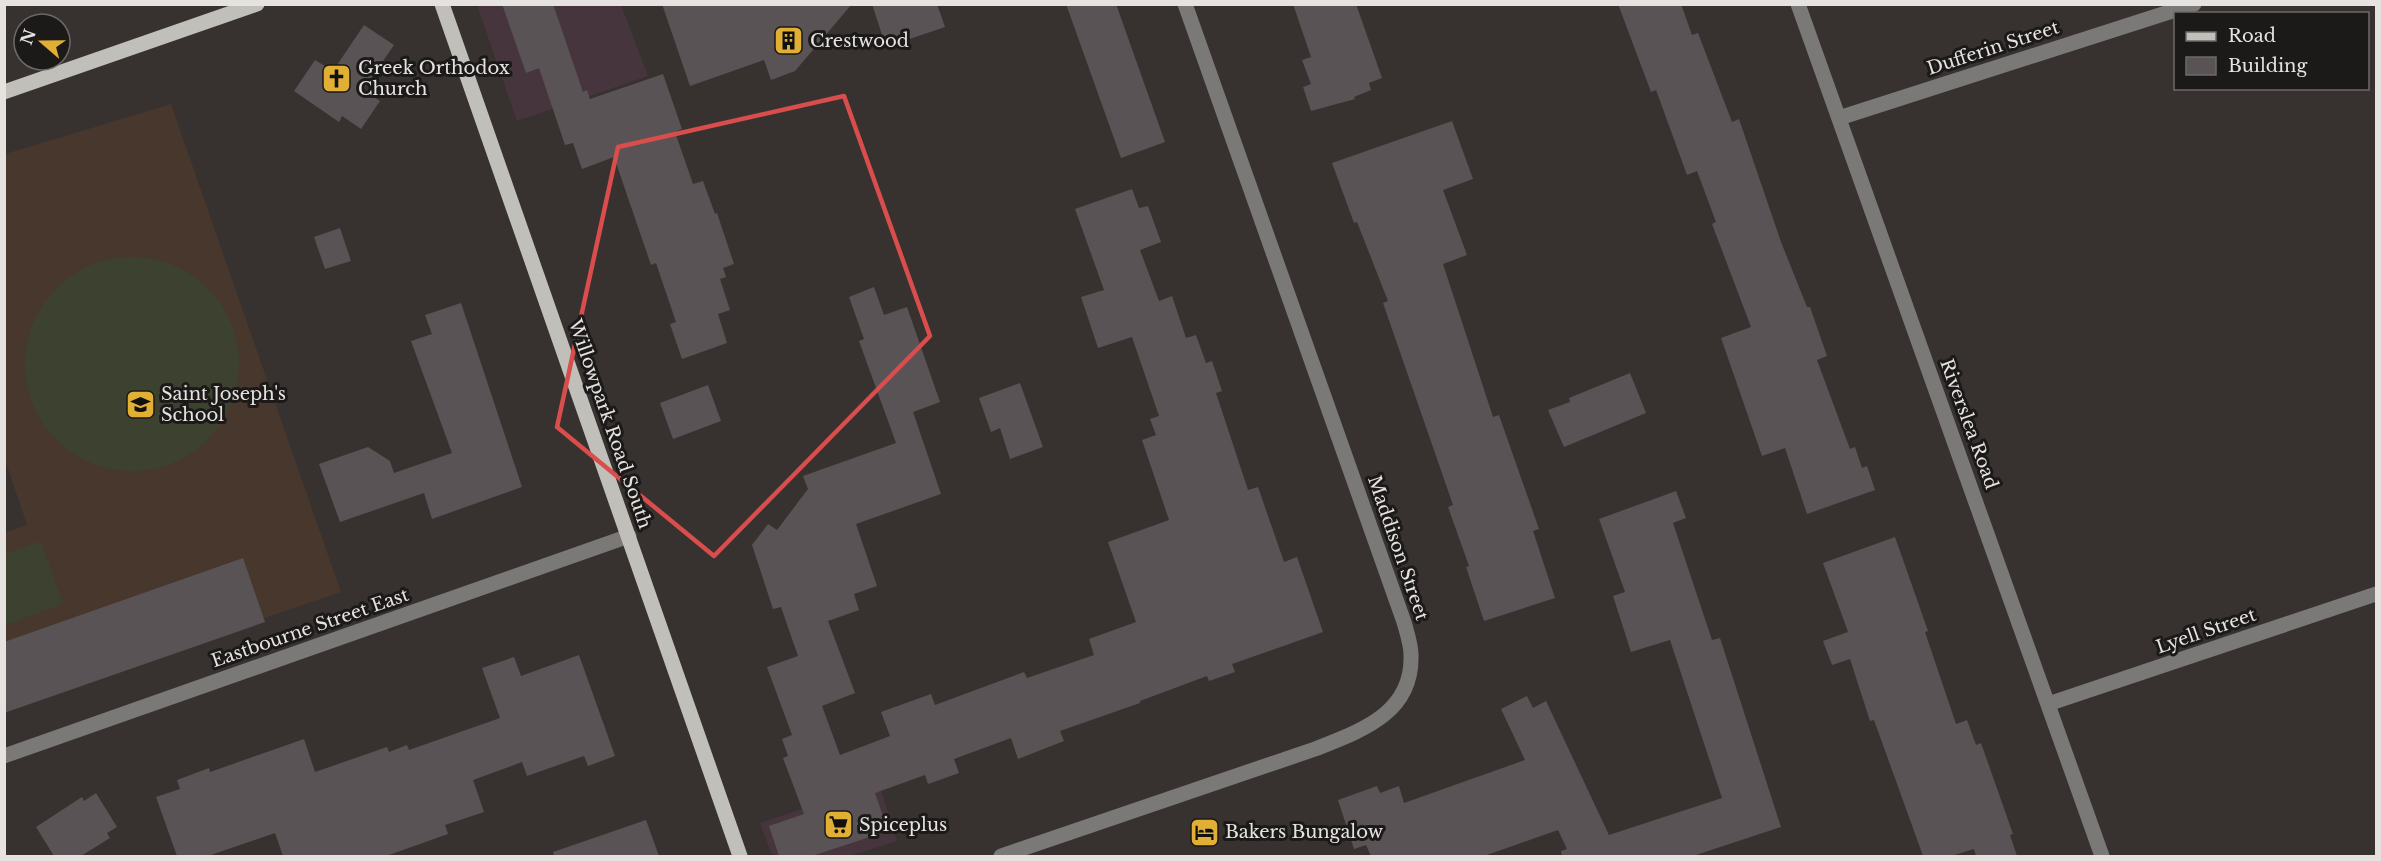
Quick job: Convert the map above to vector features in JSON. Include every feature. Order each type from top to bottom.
[{"type":"main road","points":[[4,92],[257,4]]},
{"type":"main road","name":"Willowpark Road South","points":[[442,4],[740,856]]},
{"type":"street","name":"Maddison Street","points":[[1001,856],[1314,749],[1363,730],[1385,714],[1402,697],[1409,675],[1411,654],[1404,622],[1185,4]]},
{"type":"street","name":"Riverslea Road","points":[[1798,4],[2102,856]]},
{"type":"street","name":"Dufferin Street","points":[[1839,118],[2194,4]]},
{"type":"street","name":"Eastbourne Street East","points":[[4,756],[629,536]]},
{"type":"street","name":"Lyell Street","points":[[2048,704],[2376,594]]},
{"type":"highlighted area","points":[[844,96],[930,336],[714,556],[557,427],[618,147]]},
{"type":"shaded area","points":[[480,4],[621,5],[648,76],[517,121],[478,8]]},
{"type":"shaded area","name":"Saint Joseph's School","points":[[171,104],[341,592],[5,707],[4,533],[27,525],[5,460],[5,154]]},
{"type":"shaded area","points":[[879,784],[897,841],[849,856],[778,856],[771,853],[760,823]]},
{"type":"green space","points":[[121,257],[143,257],[163,261],[183,269],[208,288],[227,313],[235,333],[239,364],[235,395],[227,415],[208,440],[183,459],[163,467],[143,471],[121,471],[101,467],[81,459],[49,432],[37,415],[29,395],[25,375],[25,353],[29,333],[37,313],[64,281],[81,269],[101,261]]},
{"type":"green space","points":[[41,541],[63,604],[5,625],[5,554]]},
{"type":"building","points":[[502,4],[553,4],[583,92],[587,90],[590,99],[663,74],[682,129],[675,132],[693,184],[703,181],[715,214],[717,213],[734,264],[723,268],[726,277],[720,279],[730,310],[718,314],[727,343],[682,359],[670,324],[676,322],[656,263],[651,265],[614,157],[582,169],[573,143],[565,145],[539,68],[526,73]]},
{"type":"building","points":[[662,4],[852,4],[795,71],[771,80],[764,60],[690,86]]},
{"type":"building","points":[[872,4],[937,4],[945,27],[886,47]]},
{"type":"building","points":[[1066,4],[1116,4],[1165,142],[1121,158]]},
{"type":"building","points":[[1293,4],[1356,4],[1382,78],[1369,83],[1371,90],[1354,97],[1355,99],[1311,111],[1303,87],[1311,84],[1302,60],[1311,57]]},
{"type":"building","points":[[1618,4],[1681,4],[1692,35],[1698,33],[1732,122],[1739,119],[1781,242],[1807,307],[1810,307],[1827,356],[1817,360],[1850,449],[1855,447],[1862,468],[1867,466],[1875,490],[1807,514],[1785,448],[1762,456],[1721,338],[1751,327],[1712,224],[1716,222],[1697,171],[1687,175],[1656,90],[1651,92]]},
{"type":"building","name":"Greek Orthodox Church","points":[[364,25],[394,45],[363,90],[380,101],[361,129],[342,116],[339,122],[294,91],[315,60],[333,71]]},
{"type":"building","points":[[1452,121],[1473,179],[1443,190],[1467,255],[1443,264],[1493,417],[1499,415],[1539,529],[1533,531],[1555,598],[1484,621],[1466,567],[1469,566],[1448,507],[1453,505],[1383,303],[1388,301],[1357,222],[1354,223],[1332,163]]},
{"type":"building","points":[[1132,189],[1139,208],[1148,206],[1161,242],[1140,250],[1159,301],[1172,296],[1186,338],[1196,335],[1206,363],[1212,361],[1222,391],[1216,393],[1248,490],[1258,487],[1284,562],[1297,557],[1323,632],[1232,664],[1235,672],[1209,681],[1207,676],[1140,701],[1140,703],[1060,731],[1064,741],[1018,759],[1011,738],[954,759],[959,773],[928,784],[925,775],[875,793],[888,831],[812,856],[779,856],[769,826],[804,814],[783,758],[788,756],[782,739],[792,735],[767,667],[798,656],[781,607],[773,609],[752,545],[768,524],[777,530],[808,489],[803,476],[896,443],[859,341],[864,339],[849,297],[874,287],[884,315],[907,307],[940,402],[913,412],[941,494],[856,524],[877,586],[854,594],[859,610],[828,621],[855,693],[822,706],[840,755],[890,736],[881,712],[931,694],[935,705],[1024,672],[1027,678],[1094,655],[1089,639],[1136,622],[1108,542],[1169,520],[1142,440],[1156,435],[1150,419],[1159,416],[1132,337],[1098,348],[1081,297],[1104,290],[1075,209]]},
{"type":"building","points":[[340,228],[351,261],[325,269],[314,237]]},
{"type":"building","points":[[461,303],[522,487],[432,519],[424,493],[340,522],[319,464],[368,447],[390,461],[394,473],[452,453],[411,341],[432,334],[425,315]]},
{"type":"building","points":[[1630,373],[1646,413],[1564,447],[1548,410],[1570,402],[1569,398]]},
{"type":"building","points":[[1020,383],[1043,447],[1010,459],[1000,428],[991,432],[979,398]]},
{"type":"building","points":[[708,385],[721,421],[673,439],[660,403]]},
{"type":"building","points":[[1676,491],[1686,518],[1673,523],[1712,640],[1720,638],[1781,827],[1693,856],[1562,856],[1561,851],[1567,849],[1558,830],[1484,856],[1371,856],[1366,845],[1354,849],[1338,800],[1377,786],[1380,793],[1399,786],[1404,803],[1525,760],[1501,709],[1527,696],[1533,708],[1546,701],[1609,835],[1722,798],[1670,640],[1631,652],[1613,596],[1625,592],[1599,519]]},
{"type":"building","points":[[1895,537],[1928,631],[1925,632],[1956,724],[1967,720],[1976,745],[1981,743],[2013,834],[2010,835],[2017,856],[1976,856],[1974,849],[1951,856],[1923,856],[1874,720],[1870,721],[1850,659],[1832,665],[1823,641],[1848,632],[1823,563]]},
{"type":"building","points":[[243,558],[265,622],[4,713],[4,642]]},
{"type":"building","points":[[579,655],[615,756],[588,766],[584,756],[527,776],[522,762],[473,780],[484,812],[445,825],[448,834],[386,856],[283,856],[275,833],[208,856],[177,856],[156,797],[180,789],[177,780],[209,768],[210,772],[304,739],[315,772],[387,747],[389,752],[407,745],[409,750],[500,718],[482,668],[514,657],[521,676]]},
{"type":"building","points":[[96,793],[117,827],[107,833],[110,838],[81,856],[54,856],[36,827],[82,797],[84,801]]},
{"type":"building","points":[[646,820],[659,856],[554,856],[553,852]]},
{"type":"place","name":"Crestwood","points":[[789,41]]},
{"type":"place","name":"Greek Orthodox Church","points":[[337,78]]},
{"type":"place","name":"Saint Joseph's School","points":[[140,404]]},
{"type":"place","name":"Spiceplus","points":[[838,825]]},
{"type":"place","name":"Bakers Bungalow","points":[[1204,832]]}]
